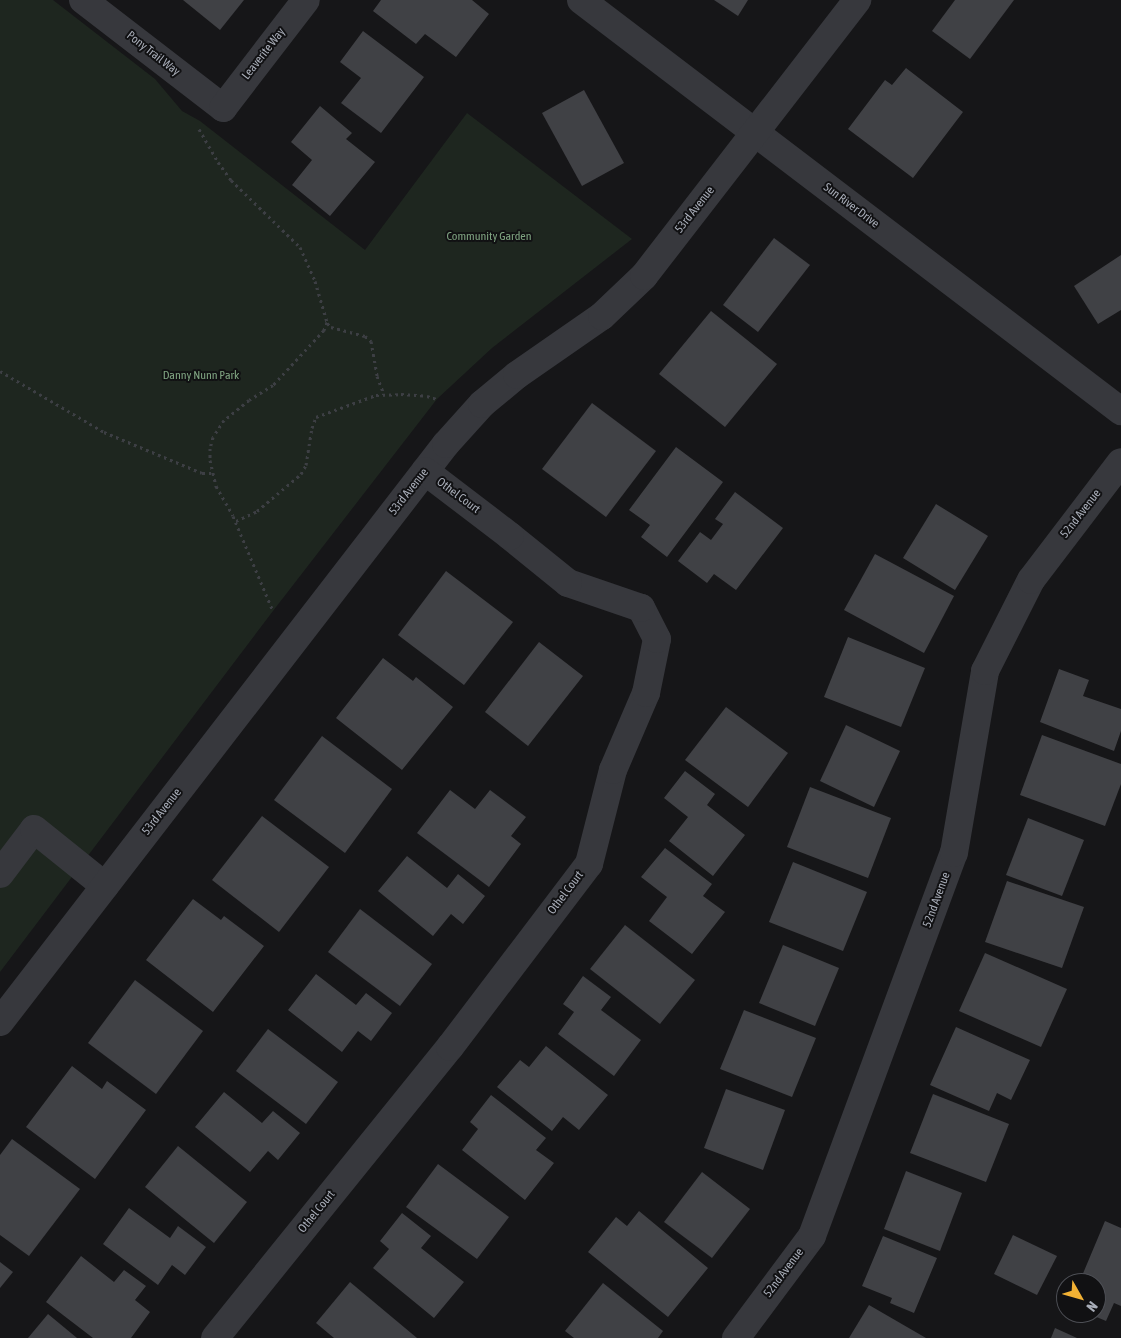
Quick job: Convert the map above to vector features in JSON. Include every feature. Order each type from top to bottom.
[{"type":"street","name":"Pony Trail Way","points":[[83,0],[212,115]]},
{"type":"street","name":"Leaverite Way","points":[[212,115],[306,0]]},
{"type":"street","name":"Sun River Drive","points":[[581,0],[1121,412]]},
{"type":"street","name":"53rd Avenue","points":[[0,1022],[425,471],[482,404],[517,375],[602,316],[644,276],[857,0]]},
{"type":"street","name":"52nd Avenue","points":[[736,1338],[812,1236],[954,853],[985,671],[1031,580],[1121,462]]},
{"type":"street","name":"Othel Court","points":[[216,1338],[450,1047],[589,864],[613,770],[646,693],[657,639],[641,608],[568,583],[425,471]]},
{"type":"street","points":[[0,874],[34,829],[105,886]]},
{"type":"path","points":[[212,115],[198,128],[218,162],[231,180],[290,236],[306,256],[321,298],[327,322],[331,327],[365,336],[371,341],[377,376],[384,394]]},
{"type":"path","points":[[273,611],[236,522],[220,495],[213,473],[210,448],[221,424],[249,400],[273,385],[324,330],[327,322]]},
{"type":"path","points":[[0,371],[104,432],[202,473],[213,473]]},
{"type":"path","points":[[236,522],[257,511],[301,474],[306,465],[312,428],[316,417],[370,396],[384,394],[427,396],[437,400]]},
{"type":"green space","name":"Danny Nunn Park","points":[[0,0],[53,0],[155,79],[182,111],[200,121],[365,250],[467,113],[632,239],[492,348],[437,399],[273,611],[0,972]]},
{"type":"building","points":[[183,0],[244,0],[220,30]]},
{"type":"building","points":[[381,0],[472,0],[489,14],[456,57],[425,34],[416,44],[373,11]]},
{"type":"building","points":[[714,0],[748,0],[738,16]]},
{"type":"building","points":[[955,0],[1014,0],[970,59],[932,31]]},
{"type":"building","points":[[363,31],[424,77],[381,133],[341,103],[361,78],[340,62]]},
{"type":"building","points":[[906,68],[963,112],[913,178],[848,129],[885,80],[892,85]]},
{"type":"building","points":[[584,90],[624,163],[582,186],[542,113]]},
{"type":"building","points":[[320,106],[352,133],[346,139],[375,162],[330,216],[292,185],[312,160],[291,142]]},
{"type":"building","points":[[774,238],[810,265],[758,332],[723,305]]},
{"type":"building","points":[[1121,255],[1121,310],[1098,324],[1074,286]]},
{"type":"building","points":[[711,311],[777,364],[725,427],[659,374]]},
{"type":"building","points":[[592,403],[656,451],[606,517],[542,469]]},
{"type":"building","points":[[676,447],[723,482],[667,557],[641,537],[650,525],[629,510]]},
{"type":"building","points":[[735,492],[783,528],[736,590],[714,574],[707,583],[678,561],[700,532],[711,540],[723,524],[715,519]]},
{"type":"building","points":[[936,504],[988,536],[955,590],[903,558]]},
{"type":"building","points":[[875,554],[954,596],[924,653],[844,610]]},
{"type":"building","points":[[446,571],[513,622],[464,685],[398,635]]},
{"type":"building","points":[[848,637],[925,668],[901,727],[824,697]]},
{"type":"building","points":[[539,642],[583,676],[528,746],[485,712]]},
{"type":"building","points":[[383,658],[413,681],[416,677],[453,707],[402,770],[336,718]]},
{"type":"building","points":[[1059,669],[1089,680],[1083,696],[1121,709],[1121,731],[1114,751],[1040,722]]},
{"type":"building","points":[[726,707],[788,753],[748,807],[685,760]]},
{"type":"building","points":[[846,725],[900,751],[874,807],[820,781]]},
{"type":"building","points":[[1042,735],[1121,764],[1121,784],[1105,826],[1020,795]]},
{"type":"building","points":[[322,736],[392,789],[345,853],[274,800]]},
{"type":"building","points":[[685,771],[715,794],[707,805],[745,835],[713,876],[669,841],[688,817],[664,798]]},
{"type":"building","points":[[810,787],[891,818],[868,878],[787,847]]},
{"type":"building","points":[[450,790],[475,809],[490,790],[526,817],[511,836],[521,844],[489,887],[417,833]]},
{"type":"building","points":[[262,816],[329,867],[279,932],[212,880]]},
{"type":"building","points":[[1028,818],[1084,840],[1062,896],[1006,875]]},
{"type":"building","points":[[665,848],[712,884],[703,896],[725,912],[692,954],[649,921],[667,897],[641,877]]},
{"type":"building","points":[[407,856],[447,888],[458,874],[485,896],[463,924],[451,914],[433,936],[378,891]]},
{"type":"building","points":[[793,862],[867,892],[843,951],[769,922]]},
{"type":"building","points":[[1007,881],[1084,907],[1062,968],[985,942]]},
{"type":"building","points":[[193,899],[221,920],[224,916],[264,946],[213,1012],[146,960]]},
{"type":"building","points":[[360,909],[432,964],[400,1006],[328,952]]},
{"type":"building","points":[[625,925],[695,980],[660,1024],[590,969]]},
{"type":"building","points":[[783,945],[839,968],[815,1026],[759,1003]]},
{"type":"building","points":[[985,953],[1067,989],[1041,1047],[959,1011]]},
{"type":"building","points":[[316,974],[356,1005],[366,993],[392,1013],[371,1041],[358,1031],[342,1052],[288,1010]]},
{"type":"building","points":[[583,976],[611,997],[601,1010],[641,1040],[614,1076],[558,1034],[574,1012],[563,1004]]},
{"type":"building","points":[[135,980],[203,1031],[156,1094],[88,1043]]},
{"type":"building","points":[[744,1010],[816,1038],[792,1097],[720,1069]]},
{"type":"building","points":[[956,1027],[1030,1060],[1011,1100],[997,1093],[989,1111],[930,1085]]},
{"type":"building","points":[[268,1029],[338,1082],[306,1124],[236,1071]]},
{"type":"building","points":[[546,1046],[608,1095],[579,1130],[563,1117],[552,1131],[497,1087],[520,1060],[529,1067]]},
{"type":"building","points":[[72,1066],[102,1089],[107,1081],[146,1110],[95,1179],[26,1127]]},
{"type":"building","points":[[726,1089],[785,1110],[763,1170],[704,1148]]},
{"type":"building","points":[[224,1092],[262,1123],[273,1111],[300,1133],[278,1160],[268,1151],[250,1172],[195,1127]]},
{"type":"building","points":[[933,1094],[1009,1124],[986,1182],[910,1153]]},
{"type":"building","points":[[491,1095],[546,1138],[536,1150],[554,1163],[525,1200],[462,1150],[478,1129],[470,1122]]},
{"type":"building","points":[[12,1139],[80,1189],[29,1256],[0,1235],[0,1155]]},
{"type":"building","points":[[178,1146],[247,1202],[214,1243],[145,1187]]},
{"type":"building","points":[[438,1164],[509,1217],[477,1259],[406,1207]]},
{"type":"building","points":[[906,1171],[962,1193],[940,1251],[884,1229]]},
{"type":"building","points":[[702,1172],[750,1209],[712,1258],[664,1222]]},
{"type":"building","points":[[129,1208],[170,1238],[178,1226],[206,1247],[185,1275],[172,1265],[158,1285],[103,1244]]},
{"type":"building","points":[[639,1211],[708,1268],[668,1317],[588,1252],[616,1217],[627,1226]]},
{"type":"building","points":[[402,1213],[431,1236],[421,1248],[464,1282],[434,1318],[373,1268],[389,1249],[380,1241]]},
{"type":"building","points":[[1105,1221],[1121,1228],[1121,1306],[1114,1303],[1106,1321],[1106,1273],[1083,1273]]},
{"type":"building","points":[[1013,1235],[1057,1256],[1037,1295],[994,1274]]},
{"type":"building","points":[[883,1236],[937,1258],[914,1313],[890,1303],[892,1298],[862,1286]]},
{"type":"building","points":[[81,1256],[114,1282],[124,1270],[146,1286],[135,1300],[150,1312],[131,1338],[93,1338],[46,1302]]},
{"type":"building","points":[[0,1262],[13,1272],[0,1288]]},
{"type":"building","points":[[350,1282],[417,1338],[334,1338],[316,1323]]},
{"type":"building","points":[[603,1283],[663,1331],[658,1338],[574,1338],[565,1331]]},
{"type":"building","points":[[869,1305],[926,1338],[849,1338]]},
{"type":"building","points":[[48,1314],[77,1338],[28,1338]]},
{"type":"building","points":[[1055,1328],[1077,1338],[1051,1338]]},
{"type":"park label","name":"Community Garden","points":[[489,237]]}]
